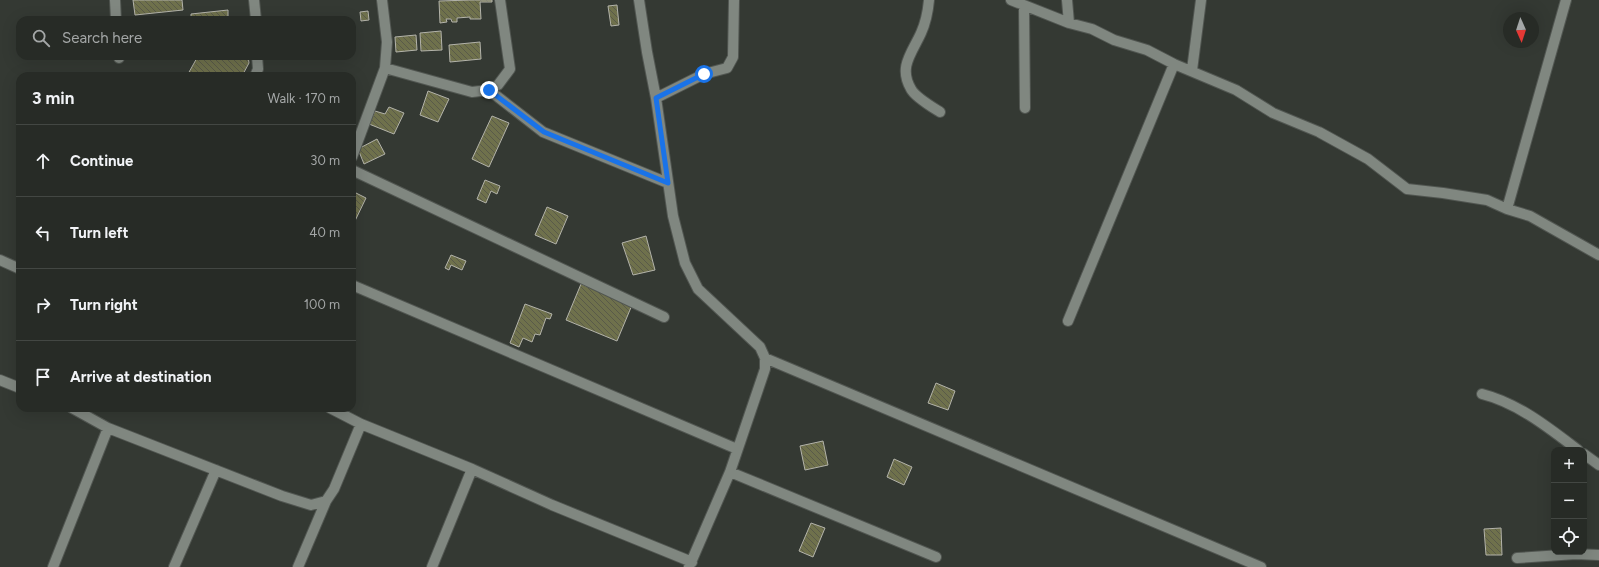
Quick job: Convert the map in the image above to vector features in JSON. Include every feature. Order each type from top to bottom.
[{"type":"street","points":[[115,0],[116,16]]},
{"type":"street","points":[[254,0],[256,16]]},
{"type":"street","points":[[356,146],[385,68],[387,42],[382,0]]},
{"type":"street","points":[[385,68],[472,92],[489,90],[498,85],[510,69],[500,0]]},
{"type":"street","points":[[338,412],[361,424],[472,469],[690,564],[730,472],[766,369],[765,358],[760,346],[698,289],[685,264],[673,216],[656,98],[639,0]]},
{"type":"street","points":[[656,98],[704,74],[727,68],[733,57],[734,0]]},
{"type":"street","points":[[930,0],[927,16],[907,60],[904,74],[911,91],[940,112]]},
{"type":"street","points":[[1011,0],[1069,23],[1092,29],[1114,40],[1147,50],[1174,64],[1192,70],[1236,90],[1273,113],[1319,132],[1368,159],[1386,171],[1407,189],[1487,200],[1507,209],[1530,216],[1599,255]]},
{"type":"street","points":[[1067,0],[1069,23]]},
{"type":"street","points":[[1192,70],[1201,0]]},
{"type":"street","points":[[1507,209],[1566,0]]},
{"type":"street","points":[[1024,6],[1025,108]]},
{"type":"street","points":[[257,60],[257,72]]},
{"type":"street","points":[[1068,321],[1174,64]]},
{"type":"street","points":[[489,90],[544,132],[668,183]]},
{"type":"street","points":[[356,172],[664,317]]},
{"type":"street","points":[[0,260],[16,267]]},
{"type":"street","points":[[356,286],[737,450]]},
{"type":"street","points":[[765,358],[1261,567]]},
{"type":"street","points":[[0,380],[16,386]]},
{"type":"street","points":[[1482,394],[1499,398],[1518,408],[1574,447]]},
{"type":"street","points":[[79,412],[108,428],[282,496],[311,505],[326,501]]},
{"type":"street","points":[[298,567],[326,501],[334,489],[361,424]]},
{"type":"street","points":[[52,567],[108,428]]},
{"type":"street","points":[[1587,456],[1599,465]]},
{"type":"street","points":[[432,567],[472,469]]},
{"type":"street","points":[[174,567],[216,470]]},
{"type":"street","points":[[730,472],[936,557]]},
{"type":"street","points":[[1517,558],[1576,554],[1599,555]]},
{"type":"building","points":[[133,0],[182,0],[183,10],[135,15]]},
{"type":"building","points":[[492,0],[492,2],[480,2],[481,19],[470,19],[470,17],[457,18],[457,22],[452,22],[451,19],[446,19],[447,22],[440,23],[439,1]]},
{"type":"building","points":[[617,5],[619,25],[611,26],[608,6]]},
{"type":"building","points":[[228,10],[228,16],[191,16],[191,14]]},
{"type":"building","points":[[368,11],[369,20],[361,21],[360,12]]},
{"type":"building","points":[[441,31],[442,50],[421,51],[420,33]]},
{"type":"building","points":[[416,35],[417,50],[396,52],[395,37]]},
{"type":"building","points":[[480,42],[481,59],[450,62],[449,45]]},
{"type":"building","points":[[196,60],[249,60],[249,63],[244,72],[189,72]]},
{"type":"building","points":[[428,91],[449,99],[438,122],[420,115]]},
{"type":"building","points":[[389,107],[404,113],[394,134],[369,124],[375,111],[385,114]]},
{"type":"building","points":[[492,116],[509,123],[489,167],[472,159]]},
{"type":"building","points":[[377,139],[385,154],[364,164],[358,149]]},
{"type":"building","points":[[485,180],[500,186],[497,194],[491,191],[486,203],[477,199]]},
{"type":"building","points":[[356,193],[366,198],[356,219]]},
{"type":"building","points":[[547,207],[568,216],[556,244],[535,235]]},
{"type":"building","points":[[646,236],[655,270],[633,275],[622,243]]},
{"type":"building","points":[[451,255],[466,261],[462,270],[451,265],[449,270],[445,268]]},
{"type":"building","points":[[581,284],[632,305],[617,341],[566,320]]},
{"type":"building","points":[[525,304],[552,314],[550,319],[546,318],[540,335],[535,334],[532,342],[523,338],[519,347],[510,343]]},
{"type":"building","points":[[936,383],[955,391],[948,410],[928,403]]},
{"type":"building","points":[[823,441],[828,465],[805,470],[800,446]]},
{"type":"building","points":[[894,459],[912,467],[904,485],[887,477]]},
{"type":"building","points":[[811,523],[825,528],[813,557],[799,551]]},
{"type":"building","points":[[1501,528],[1502,555],[1486,555],[1484,529]]},
{"type":"route","points":[[489,90],[544,132],[668,183],[656,98],[704,74]]}]
